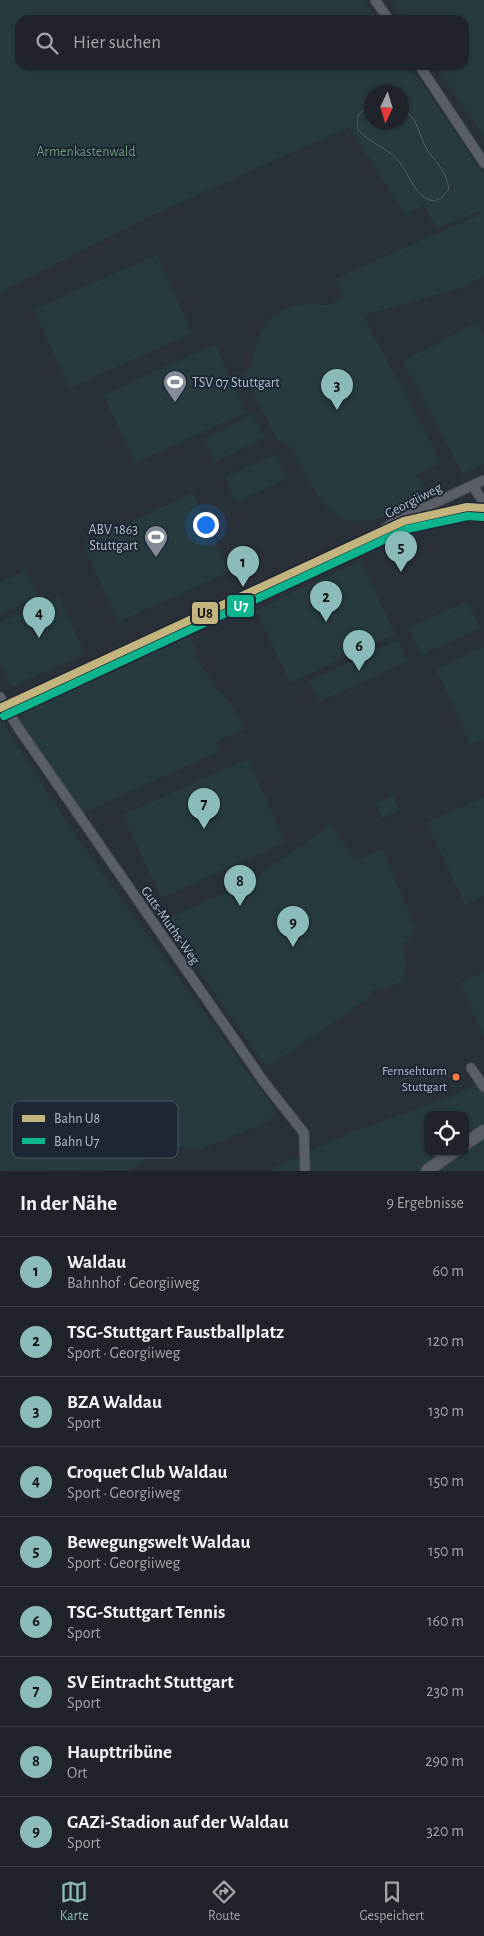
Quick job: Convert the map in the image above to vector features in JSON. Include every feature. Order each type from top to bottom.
[{"type":"main road","points":[[469,1141],[484,1131]]},
{"type":"main road","points":[[427,1171],[448,1156]]},
{"type":"street","points":[[376,0],[386,15]]},
{"type":"street","points":[[422,70],[484,163]]},
{"type":"street","name":"Georgiiweg","points":[[2,706],[16,702],[369,540],[394,522],[484,480]]},
{"type":"street","points":[[473,486],[484,503]]},
{"type":"street","name":"Guts-Muths-Weg","points":[[0,697],[2,706],[258,1074],[304,1133],[305,1171]]},
{"type":"street","points":[[471,1068],[484,1086]]},
{"type":"green space","name":"Armenkastenwald","points":[[0,0],[364,0],[374,15],[15,15],[15,70],[412,70],[484,175],[484,276],[459,289],[363,315],[441,462],[417,476],[429,495],[389,514],[372,520],[357,521],[343,518],[330,509],[317,494],[290,447],[287,443],[277,439],[242,373],[253,367],[256,344],[260,334],[272,317],[281,311],[291,306],[303,304],[328,305],[344,298],[335,279],[481,214],[479,211],[437,229],[424,205],[405,214],[349,127],[146,218],[0,292]]},
{"type":"green space","points":[[391,0],[484,0],[484,137],[438,70],[469,70],[469,15],[401,15]]},
{"type":"green space","points":[[157,255],[192,333],[69,388],[34,309]]},
{"type":"green space","points":[[476,323],[484,337],[484,463],[463,475],[403,361]]},
{"type":"green space","name":"TSV 07 Stuttgart","points":[[215,344],[246,412],[135,463],[103,395]]},
{"type":"green space","points":[[253,415],[265,438],[215,462],[204,439]]},
{"type":"green space","points":[[275,454],[287,479],[236,502],[225,477]]},
{"type":"green space","name":"ABV 1863 Stuttgart","points":[[193,493],[229,572],[118,622],[83,544]]},
{"type":"green space","points":[[361,561],[395,634],[290,683],[256,610]]},
{"type":"green space","points":[[26,570],[38,597],[0,614],[0,582]]},
{"type":"green space","points":[[59,596],[85,654],[11,687],[0,663],[0,622]]},
{"type":"green space","points":[[467,601],[480,628],[421,655],[409,628]]},
{"type":"green space","points":[[188,635],[196,651],[195,657],[216,688],[229,701],[245,729],[215,742],[220,751],[87,811],[81,810],[20,722],[21,712]]},
{"type":"green space","points":[[398,640],[408,661],[319,702],[309,681]]},
{"type":"green space","points":[[484,647],[484,739],[471,745],[436,669]]},
{"type":"green space","points":[[0,718],[79,841],[276,1111],[267,1122],[201,1149],[178,1147],[178,1101],[12,1101],[12,1158],[146,1159],[131,1170],[0,1171]]},
{"type":"green space","points":[[248,759],[285,842],[161,898],[123,815]]},
{"type":"green space","points":[[393,795],[400,810],[382,819],[375,803]]},
{"type":"green space","points":[[484,797],[484,896],[465,905],[427,823]]},
{"type":"green space","points":[[331,825],[354,859],[359,859],[379,850],[384,852],[415,927],[410,941],[402,944],[406,964],[403,980],[386,990],[376,989],[370,993],[369,998],[284,1056],[281,1056],[274,1063],[264,1064],[164,920],[247,883]]},
{"type":"green space","points":[[484,972],[484,1037],[460,983]]},
{"type":"green space","points":[[484,1080],[484,1171],[268,1171],[347,1134],[450,1097]]},
{"type":"tram line","points":[[364,110],[359,115],[357,122],[358,130],[396,159],[418,192],[434,201],[441,198],[449,189],[446,178],[425,146],[415,122],[409,114]]},
{"type":"rail line","name":"U8","points":[[0,708],[404,521],[467,507],[484,508]]},
{"type":"rail line","name":"U7","points":[[4,716],[407,529],[468,516],[483,517]]},
{"type":"place","name":"TSV 07 Stuttgart","points":[[175,403]]},
{"type":"place","name":"BZA Waldau","points":[[337,410]]},
{"type":"place","name":"ABV 1863 Stuttgart","points":[[156,558]]},
{"type":"place","name":"Bewegungswelt Waldau","points":[[401,572]]},
{"type":"place","name":"Waldau","points":[[243,587]]},
{"type":"place","name":"TSG-Stuttgart Faustballplatz","points":[[326,622]]},
{"type":"place","name":"Croquet Club Waldau","points":[[39,638]]},
{"type":"place","name":"TSG-Stuttgart Tennis","points":[[359,671]]},
{"type":"place","name":"SV Eintracht Stuttgart","points":[[204,829]]},
{"type":"place","name":"Haupttribüne","points":[[240,906]]},
{"type":"place","name":"GAZi-Stadion auf der Waldau","points":[[293,947]]},
{"type":"place","name":"Fernsehturm Stuttgart","points":[[456,1077]]}]
